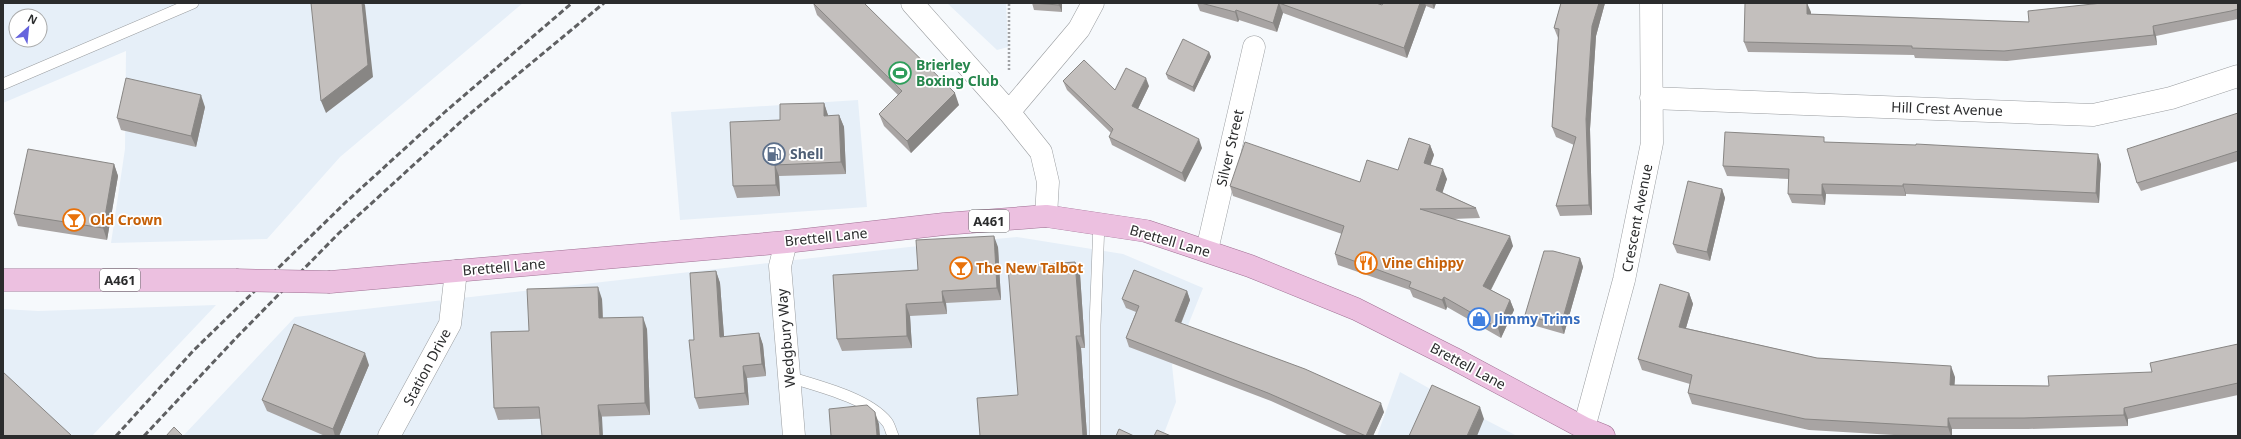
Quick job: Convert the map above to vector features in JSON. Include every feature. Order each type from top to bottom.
[{"type":"main road","name":"Brettell Lane","points":[[3,280],[236,280],[330,282],[786,242],[944,224],[1046,216],[1146,230],[1207,250],[1356,309],[1453,358],[1584,428],[1604,436]]},
{"type":"street","points":[[912,3],[1009,112],[1041,152],[1048,182],[1046,216]]},
{"type":"street","points":[[1009,112],[1079,29],[1093,3]]},
{"type":"street","name":"Crescent Avenue","points":[[1584,428],[1624,280],[1652,143],[1651,3]]},
{"type":"street","name":"Silver Street","points":[[1207,250],[1254,47]]},
{"type":"street","name":"Hill Crest Avenue","points":[[1651,98],[2093,115],[2171,98],[2238,76]]},
{"type":"street","name":"Wedgbury Way","points":[[786,242],[780,266],[794,436]]},
{"type":"street","name":"Station Drive","points":[[389,436],[450,324],[456,271]]},
{"type":"lane","points":[[3,84],[193,3]]},
{"type":"lane","points":[[1096,436],[1095,325],[1099,224]]},
{"type":"lane","points":[[789,377],[832,391],[866,406],[887,422],[893,436]]},
{"type":"path","points":[[1009,3],[1009,73]]},
{"type":"shaded area","points":[[3,3],[523,3],[340,157],[267,239],[111,243],[125,149],[126,51],[3,103]]},
{"type":"shaded area","points":[[947,3],[1006,3],[1008,47],[997,50]]},
{"type":"shaded area","points":[[858,100],[867,207],[680,220],[671,112]]},
{"type":"shaded area","points":[[1017,237],[1123,254],[1203,288],[1172,365],[1176,402],[1163,436],[183,436],[295,317],[909,247]]},
{"type":"shaded area","points":[[216,305],[92,436],[3,436],[3,309],[38,311]]},
{"type":"shaded area","points":[[1400,372],[1484,419],[1517,436],[1377,436]]},
{"type":"building","points":[[311,3],[362,3],[368,65],[321,101]]},
{"type":"building","points":[[813,3],[864,3],[955,93],[907,141],[879,114],[902,91]]},
{"type":"building","points":[[1032,3],[1059,3],[1059,5]]},
{"type":"building","points":[[1201,3],[1279,3],[1273,23],[1236,10],[1235,12]]},
{"type":"building","points":[[1279,3],[1376,3],[1382,5],[1383,3],[1420,3],[1404,48]]},
{"type":"building","points":[[1561,3],[1599,3],[1592,26],[1586,119],[1589,205],[1556,206],[1576,137],[1552,127],[1559,29],[1554,28]]},
{"type":"building","points":[[1745,3],[1807,3],[1807,14],[2029,22],[2028,11],[2102,3],[2238,3],[2238,9],[2153,26],[2154,35],[2004,51],[1912,48],[1912,46],[1744,42]]},
{"type":"building","points":[[1183,39],[1209,52],[1193,87],[1166,74]]},
{"type":"building","points":[[1084,60],[1115,90],[1126,68],[1146,78],[1132,106],[1199,139],[1182,173],[1109,137],[1113,129],[1063,81]]},
{"type":"building","points":[[126,78],[201,95],[191,136],[117,118]]},
{"type":"building","points":[[824,103],[824,116],[839,115],[841,162],[775,165],[776,185],[733,186],[730,122],[780,120],[780,104]]},
{"type":"building","points":[[2238,113],[2238,151],[2137,183],[2127,149]]},
{"type":"building","points":[[1725,132],[1824,137],[1824,142],[1916,144],[2098,154],[2096,193],[1903,184],[1903,186],[1822,184],[1822,195],[1788,194],[1789,169],[1723,166]]},
{"type":"building","points":[[1409,138],[1430,145],[1424,163],[1443,169],[1436,190],[1476,208],[1420,209],[1510,236],[1483,286],[1510,300],[1498,328],[1444,297],[1442,300],[1409,287],[1411,282],[1335,254],[1344,226],[1230,186],[1245,142],[1360,182],[1367,160],[1398,170]]},
{"type":"building","points":[[28,149],[114,164],[103,228],[14,214]]},
{"type":"building","points":[[1688,181],[1722,189],[1707,252],[1673,244]]},
{"type":"building","points":[[994,236],[997,288],[942,291],[943,302],[906,304],[907,336],[837,339],[833,275],[918,270],[916,240]]},
{"type":"building","points":[[1544,251],[1553,251],[1580,258],[1561,325],[1525,315]]},
{"type":"building","points":[[1075,262],[1081,336],[1076,336],[1083,436],[980,436],[977,398],[1018,395],[1008,267]]},
{"type":"building","points":[[1134,270],[1187,291],[1175,321],[1305,369],[1381,403],[1366,436],[1268,393],[1126,338],[1139,306],[1122,299]]},
{"type":"building","points":[[716,271],[720,337],[759,333],[762,364],[743,366],[745,393],[695,398],[689,340],[694,340],[690,273]]},
{"type":"building","points":[[1660,284],[1689,293],[1679,327],[1817,358],[1951,366],[1950,385],[2049,386],[2048,376],[2152,372],[2150,363],[2238,344],[2238,383],[2124,408],[2124,415],[2024,418],[1948,418],[1948,427],[1805,419],[1688,393],[1692,375],[1638,359]]},
{"type":"building","points":[[598,287],[599,318],[643,317],[645,403],[598,405],[600,436],[542,436],[539,407],[494,408],[491,332],[529,331],[527,289]]},
{"type":"building","points":[[294,324],[365,353],[333,429],[262,400]]},
{"type":"building","points":[[3,372],[72,436],[3,436]]},
{"type":"building","points":[[1432,385],[1480,407],[1467,436],[1409,436]]},
{"type":"building","points":[[867,405],[875,412],[877,436],[831,436],[829,409]]},
{"type":"building","points":[[174,427],[183,436],[166,436]]},
{"type":"building","points":[[1119,429],[1134,436],[1116,436]]},
{"type":"building","points":[[1157,430],[1171,436],[1154,436]]},
{"type":"railway","points":[[116,436],[193,351],[346,202],[446,111],[572,3]]},
{"type":"railway","points":[[144,436],[236,338],[339,233],[466,117],[604,3]]},
{"type":"place","name":"Brierley Boxing Club","points":[[900,73]]},
{"type":"place","name":"Shell","points":[[774,154]]},
{"type":"place","name":"Old Crown","points":[[74,220]]},
{"type":"place","name":"Vine Chippy","points":[[1366,263]]},
{"type":"place","name":"The New Talbot","points":[[961,268]]},
{"type":"place","name":"Jimmy Trims","points":[[1479,319]]}]
